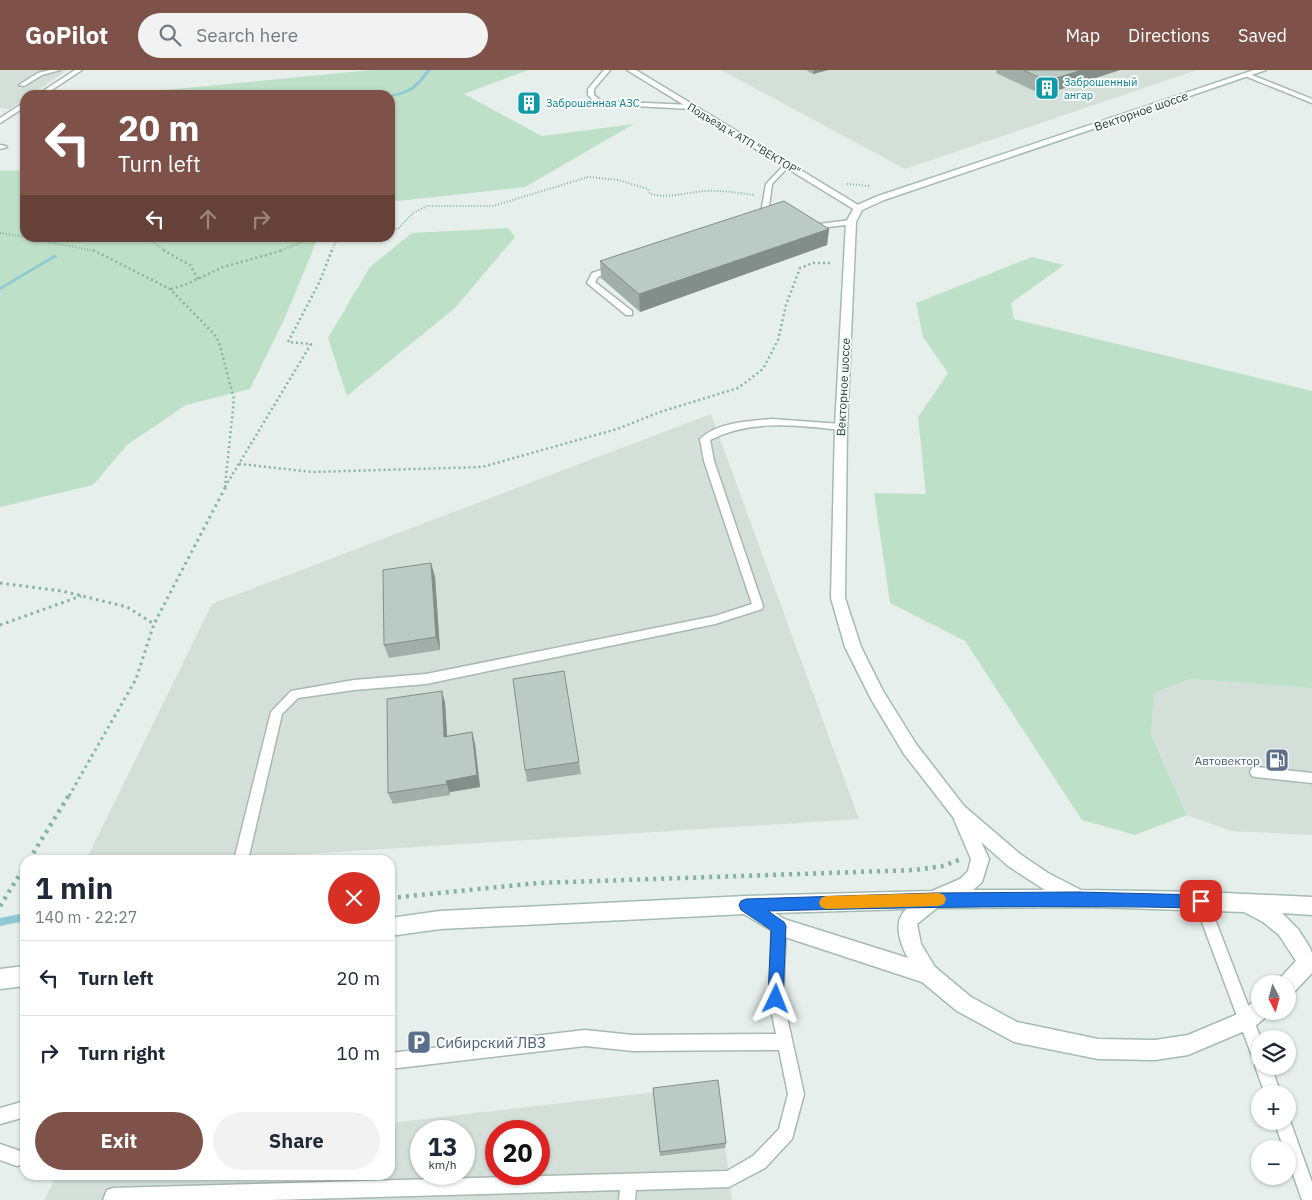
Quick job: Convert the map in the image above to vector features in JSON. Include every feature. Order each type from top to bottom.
[{"type":"main road","name":"Подъезд к АТП \"ВЕКТОР\"","points":[[631,70],[858,208]]},
{"type":"main road","name":"Векторное шоссе","points":[[1078,898],[1042,879],[1014,860],[958,811],[910,750],[877,695],[851,639],[838,598],[838,551],[841,427],[851,222],[858,208],[880,198],[1262,70]]},
{"type":"main road","points":[[958,811],[980,859],[976,876],[966,885],[935,899],[907,920],[912,947],[928,974],[964,1004],[1014,1032],[1098,1049],[1155,1050],[1188,1045],[1251,1015]]},
{"type":"main road","points":[[395,926],[440,920],[746,905],[935,899],[1078,898],[1244,902],[1312,906]]},
{"type":"main road","points":[[1244,902],[1270,915],[1289,930],[1310,963],[1296,976]]},
{"type":"main road","points":[[746,905],[779,926],[928,974]]},
{"type":"main road","points":[[0,979],[20,977]]},
{"type":"lane","points":[[22,85],[40,74],[57,70]]},
{"type":"lane","points":[[71,70],[79,70]]},
{"type":"lane","points":[[48,90],[79,70]]},
{"type":"lane","points":[[607,70],[591,89],[591,95],[599,103],[690,107]]},
{"type":"lane","points":[[1247,75],[1312,101]]},
{"type":"lane","points":[[0,121],[20,107]]},
{"type":"lane","points":[[0,113],[10,114]]},
{"type":"lane","points":[[750,222],[764,214],[768,207],[769,184],[787,165]]},
{"type":"lane","points":[[806,225],[813,228],[851,222]]},
{"type":"lane","points":[[622,265],[595,275],[591,283],[629,313]]},
{"type":"lane","points":[[243,855],[277,712],[295,694],[354,685],[426,679],[716,620],[758,606],[709,461],[705,438],[716,431],[751,424],[780,422],[841,427]]},
{"type":"lane","points":[[1256,772],[1312,778]]},
{"type":"lane","points":[[1201,901],[1251,1008]]},
{"type":"lane","points":[[111,1200],[113,1196],[123,1195],[729,1179],[759,1162],[786,1133],[796,1094],[776,999],[779,926]]},
{"type":"lane","points":[[395,1060],[585,1038],[633,1043],[784,1042]]},
{"type":"lane","points":[[0,1116],[20,1110]]},
{"type":"lane","points":[[1285,1130],[1310,1200]]},
{"type":"lane","points":[[0,1152],[17,1158]]},
{"type":"lane","points":[[627,1200],[629,1181]]},
{"type":"path","points":[[395,229],[399,228],[413,213],[427,206],[493,206],[588,177],[600,177],[638,185],[648,189],[650,194],[661,197],[671,198],[706,191],[767,197]]},
{"type":"path","points":[[0,233],[20,236]]},
{"type":"path","points":[[51,242],[92,250],[170,290],[214,334],[219,342],[234,399],[224,490]]},
{"type":"path","points":[[150,242],[186,262],[196,271],[198,279]]},
{"type":"path","points":[[170,290],[232,263],[291,248],[304,242]]},
{"type":"path","points":[[32,855],[80,778],[136,679],[154,624],[224,490],[310,344],[288,342],[320,281],[335,242]]},
{"type":"path","points":[[239,464],[313,472],[441,469],[482,466],[617,429],[660,412],[738,388],[763,369],[767,362],[778,340],[786,305],[800,268],[813,263],[827,262],[850,266]]},
{"type":"path","points":[[0,583],[62,591],[127,607],[154,624]]},
{"type":"path","points":[[0,625],[81,596]]},
{"type":"path","points":[[395,897],[538,883],[915,870],[951,865],[958,861],[964,853]]},
{"type":"path","points":[[0,906],[20,874]]},
{"type":"shaded area","points":[[0,70],[67,70],[38,90],[20,90],[20,102],[10,109],[0,108]]},
{"type":"shaded area","points":[[721,70],[1197,70],[905,169]]},
{"type":"shaded area","points":[[711,414],[859,819],[289,855],[88,855],[212,604]]},
{"type":"shaded area","points":[[1190,679],[1312,688],[1312,835],[1231,831],[1187,815],[1151,735],[1154,693]]},
{"type":"shaded area","points":[[717,1085],[732,1200],[44,1200],[54,1180],[395,1180],[395,1122],[410,1121],[410,1185],[475,1185],[475,1120],[416,1120]]},
{"type":"green space","points":[[371,70],[528,70],[464,94],[542,136],[634,124],[525,187],[398,201],[395,200],[395,90],[166,90]]},
{"type":"green space","points":[[20,170],[20,242],[316,242],[284,320],[250,389],[186,405],[127,445],[93,485],[0,507],[0,171]]},
{"type":"green space","points":[[508,228],[515,237],[455,308],[347,396],[328,338],[370,267],[412,233]]},
{"type":"green space","points":[[1032,257],[1064,265],[1011,303],[1014,319],[1312,391],[1312,688],[1190,679],[1154,693],[1151,735],[1187,815],[1135,835],[1082,820],[965,641],[890,603],[874,493],[926,494],[918,417],[948,373],[923,337],[916,303]]},
{"type":"building","points":[[1023,70],[1082,70],[1047,81]]},
{"type":"building","points":[[784,201],[829,229],[639,294],[600,261]]},
{"type":"building","points":[[431,563],[436,637],[384,645],[383,570]]},
{"type":"building","points":[[564,671],[579,762],[525,770],[513,679]]},
{"type":"building","points":[[442,691],[444,737],[472,732],[477,775],[446,781],[447,784],[388,793],[387,699]]},
{"type":"building","points":[[718,1080],[726,1143],[660,1152],[653,1088]]},
{"type":"waterway","points":[[395,95],[409,91],[429,70]]},
{"type":"waterway","points":[[0,289],[56,256]]},
{"type":"waterway","points":[[0,922],[20,918]]},
{"type":"slow traffic","points":[[826,903],[939,899]]},
{"type":"place","name":"Заброшенный ангар","points":[[1047,88]]},
{"type":"place","name":"Заброшенная АЗС","points":[[529,103]]},
{"type":"place","name":"Автовектор","points":[[1277,760]]},
{"type":"place","name":"Сибирский ЛВЗ","points":[[419,1042]]},
{"type":"route","points":[[776,999],[779,926],[746,905],[935,899],[1078,898],[1201,901]]}]
